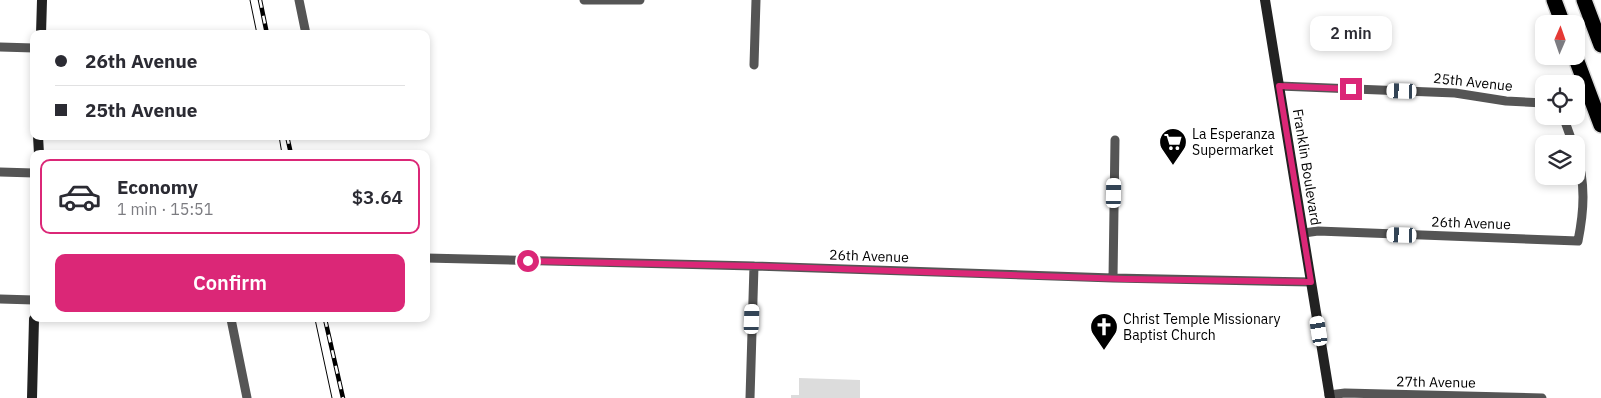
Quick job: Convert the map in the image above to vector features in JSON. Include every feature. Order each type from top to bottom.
[{"type":"highway","points":[[1554,0],[1560,15]]},
{"type":"highway","points":[[1584,0],[1601,45]]},
{"type":"highway","points":[[1578,65],[1601,125]]},
{"type":"main road","points":[[41,30],[42,0]]},
{"type":"main road","name":"Franklin Boulevard","points":[[1265,0],[1329,397]]},
{"type":"main road","points":[[32,398],[34,322]]},
{"type":"street","points":[[299,0],[305,30]]},
{"type":"street","points":[[584,0],[640,0]]},
{"type":"street","points":[[754,65],[756,0]]},
{"type":"street","points":[[0,48],[30,48]]},
{"type":"street","name":"25th Avenue","points":[[1279,86],[1455,92],[1506,101],[1535,102]]},
{"type":"street","points":[[1113,278],[1115,140]]},
{"type":"street","points":[[0,172],[30,173]]},
{"type":"street","name":"26th Avenue","points":[[1304,233],[1318,231],[1578,241],[1582,216],[1583,185]]},
{"type":"street","name":"26th Avenue","points":[[430,258],[1311,282]]},
{"type":"street","points":[[750,398],[754,266]]},
{"type":"street","points":[[0,299],[30,300]]},
{"type":"street","points":[[231,322],[247,398]]},
{"type":"street","name":"27th Avenue","points":[[1329,397],[1345,393],[1542,398]]},
{"type":"shaded area","points":[[799,378],[860,380],[860,398],[791,398],[791,395],[799,395]]},
{"type":"tram line","points":[[250,0],[256,30]]},
{"type":"tram line","points":[[280,140],[281,150]]},
{"type":"tram line","points":[[316,322],[332,398]]},
{"type":"railway","points":[[260,0],[266,30]]},
{"type":"railway","points":[[288,140],[290,150]]},
{"type":"railway","points":[[326,322],[343,398]]},
{"type":"place","name":"La Esperanza Supermarket","points":[[1173,166]]},
{"type":"place","name":"Christ Temple Missionary Baptist Church","points":[[1104,351]]},
{"type":"route","points":[[528,261],[754,266],[1126,279],[1311,282],[1279,86],[1351,89]]}]
